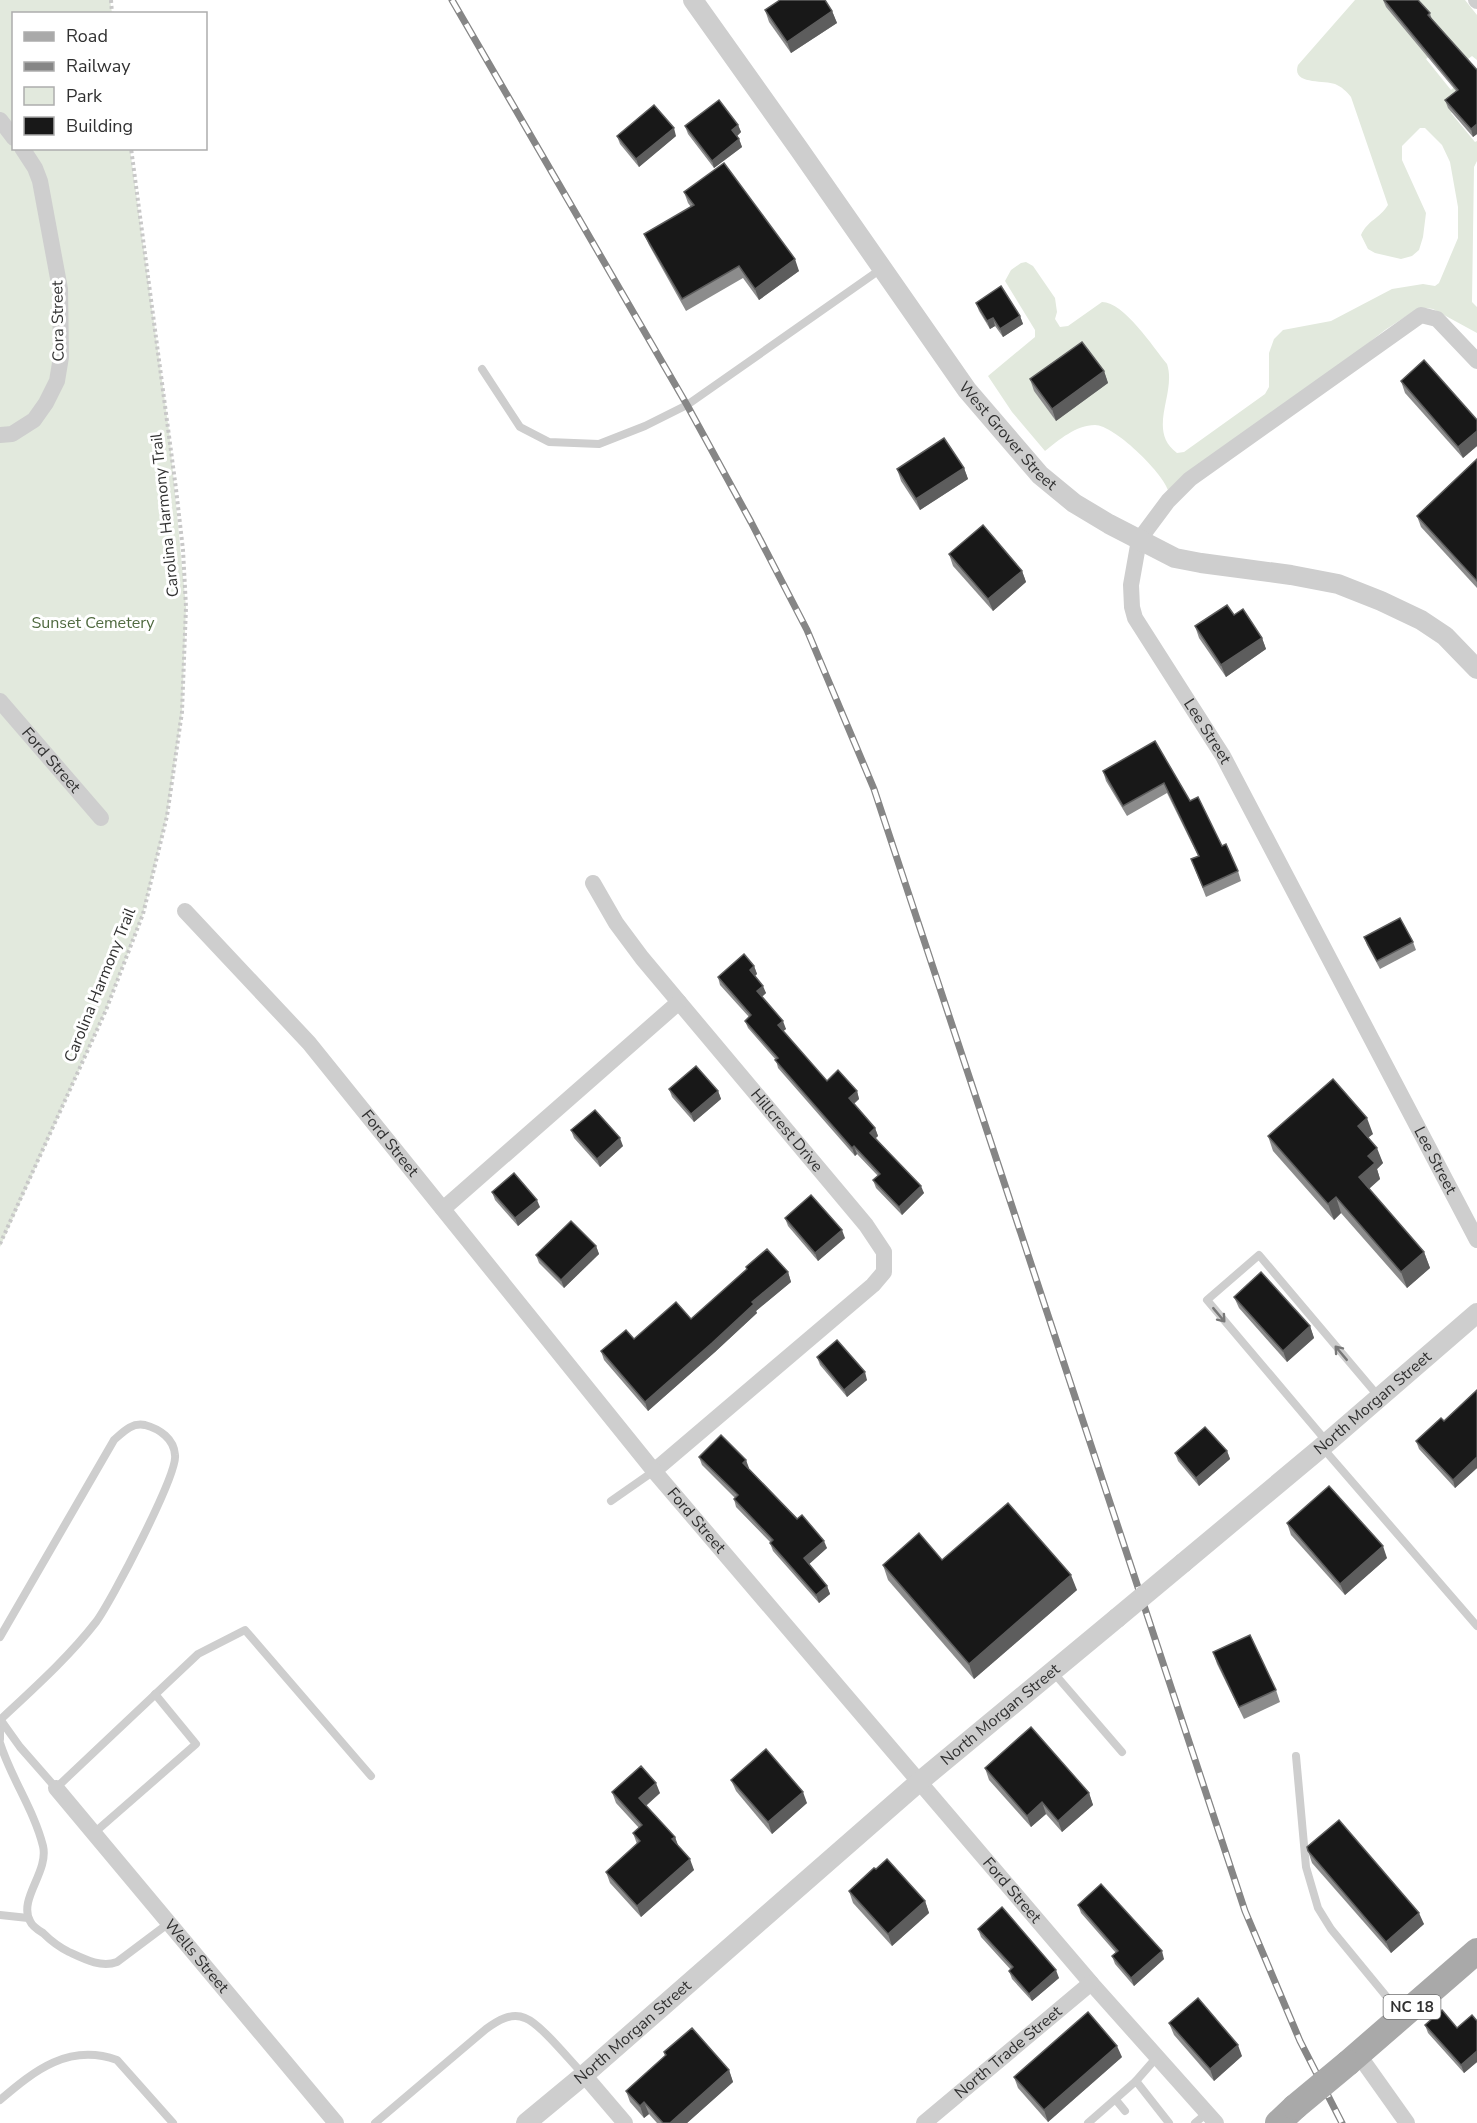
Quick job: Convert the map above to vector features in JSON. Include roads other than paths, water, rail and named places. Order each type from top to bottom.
[{"type":"main road","name":"NC 18","points":[[1286,2115],[1477,1951]]},
{"type":"street","name":"West Grover Street","points":[[693,0],[967,390],[1037,472],[1074,503],[1175,558],[1201,564],[1291,575],[1338,584],[1381,601],[1421,620],[1445,636],[1477,669]]},
{"type":"street","points":[[0,120],[12,135]]},
{"type":"street","name":"Cora Street","points":[[0,435],[12,434],[33,420],[46,403],[57,381],[61,357],[60,289],[40,181],[23,150]]},
{"type":"street","name":"Lee Street","points":[[1477,361],[1437,319],[1421,315],[1190,479],[1168,501],[1139,540],[1131,585],[1135,618],[1223,756],[1477,1240]]},
{"type":"street","name":"Ford Street","points":[[0,701],[101,818]]},
{"type":"street","name":"Hillcrest Drive","points":[[593,884],[616,923],[642,958],[866,1225],[884,1252],[884,1272],[873,1285],[654,1471]]},
{"type":"street","name":"Ford Street","points":[[185,911],[309,1044],[654,1471],[1091,1983],[1157,2057],[1206,2120]]},
{"type":"street","points":[[443,1209],[679,1002]]},
{"type":"street","name":"North Morgan Street","points":[[526,2123],[919,1782],[1325,1445],[1477,1313]]},
{"type":"street","name":"Wells Street","points":[[56,1788],[336,2123]]},
{"type":"street","name":"North Trade Street","points":[[924,2123],[1091,1983]]},
{"type":"street","points":[[1353,2059],[1407,2123]]},
{"type":"street","points":[[584,2075],[625,2123]]},
{"type":"lane","points":[[482,369],[520,427],[549,442],[598,444],[645,426],[687,405],[883,268]]},
{"type":"lane","points":[[1379,1398],[1259,1256],[1207,1300],[1477,1626]]},
{"type":"lane","points":[[0,1636],[114,1440],[128,1427],[142,1424],[167,1437],[174,1444],[176,1458],[164,1491],[115,1590],[96,1622],[54,1668],[0,1720],[0,1741],[8,1764],[39,1831],[44,1849],[44,1861],[27,1908],[31,1923],[59,1947],[101,1964],[117,1962],[169,1923]]},
{"type":"lane","points":[[611,1502],[654,1471]]},
{"type":"lane","points":[[0,1720],[56,1788],[198,1654],[244,1630],[371,1776]]},
{"type":"lane","points":[[1053,1672],[1122,1752]]},
{"type":"lane","points":[[94,1833],[196,1744],[155,1695]]},
{"type":"lane","points":[[1296,1756],[1306,1867],[1318,1908],[1331,1929],[1402,2016]]},
{"type":"lane","points":[[0,1915],[28,1918]]},
{"type":"lane","points":[[375,2123],[495,2022],[513,2016],[525,2017],[535,2024],[584,2075]]},
{"type":"lane","points":[[0,2100],[30,2075],[50,2063],[77,2054],[105,2056],[117,2060],[173,2123]]},
{"type":"lane","points":[[1092,2122],[1136,2081],[1157,2057]]},
{"type":"lane","points":[[1136,2081],[1169,2123]]},
{"type":"lane","points":[[1116,2100],[1125,2111]]},
{"type":"railway","points":[[452,0],[687,405],[751,522],[807,630],[874,789],[1245,1911],[1300,2041],[1342,2123]]},
{"type":"park label","name":"Sunset Cemetery","points":[[93,623]]}]
